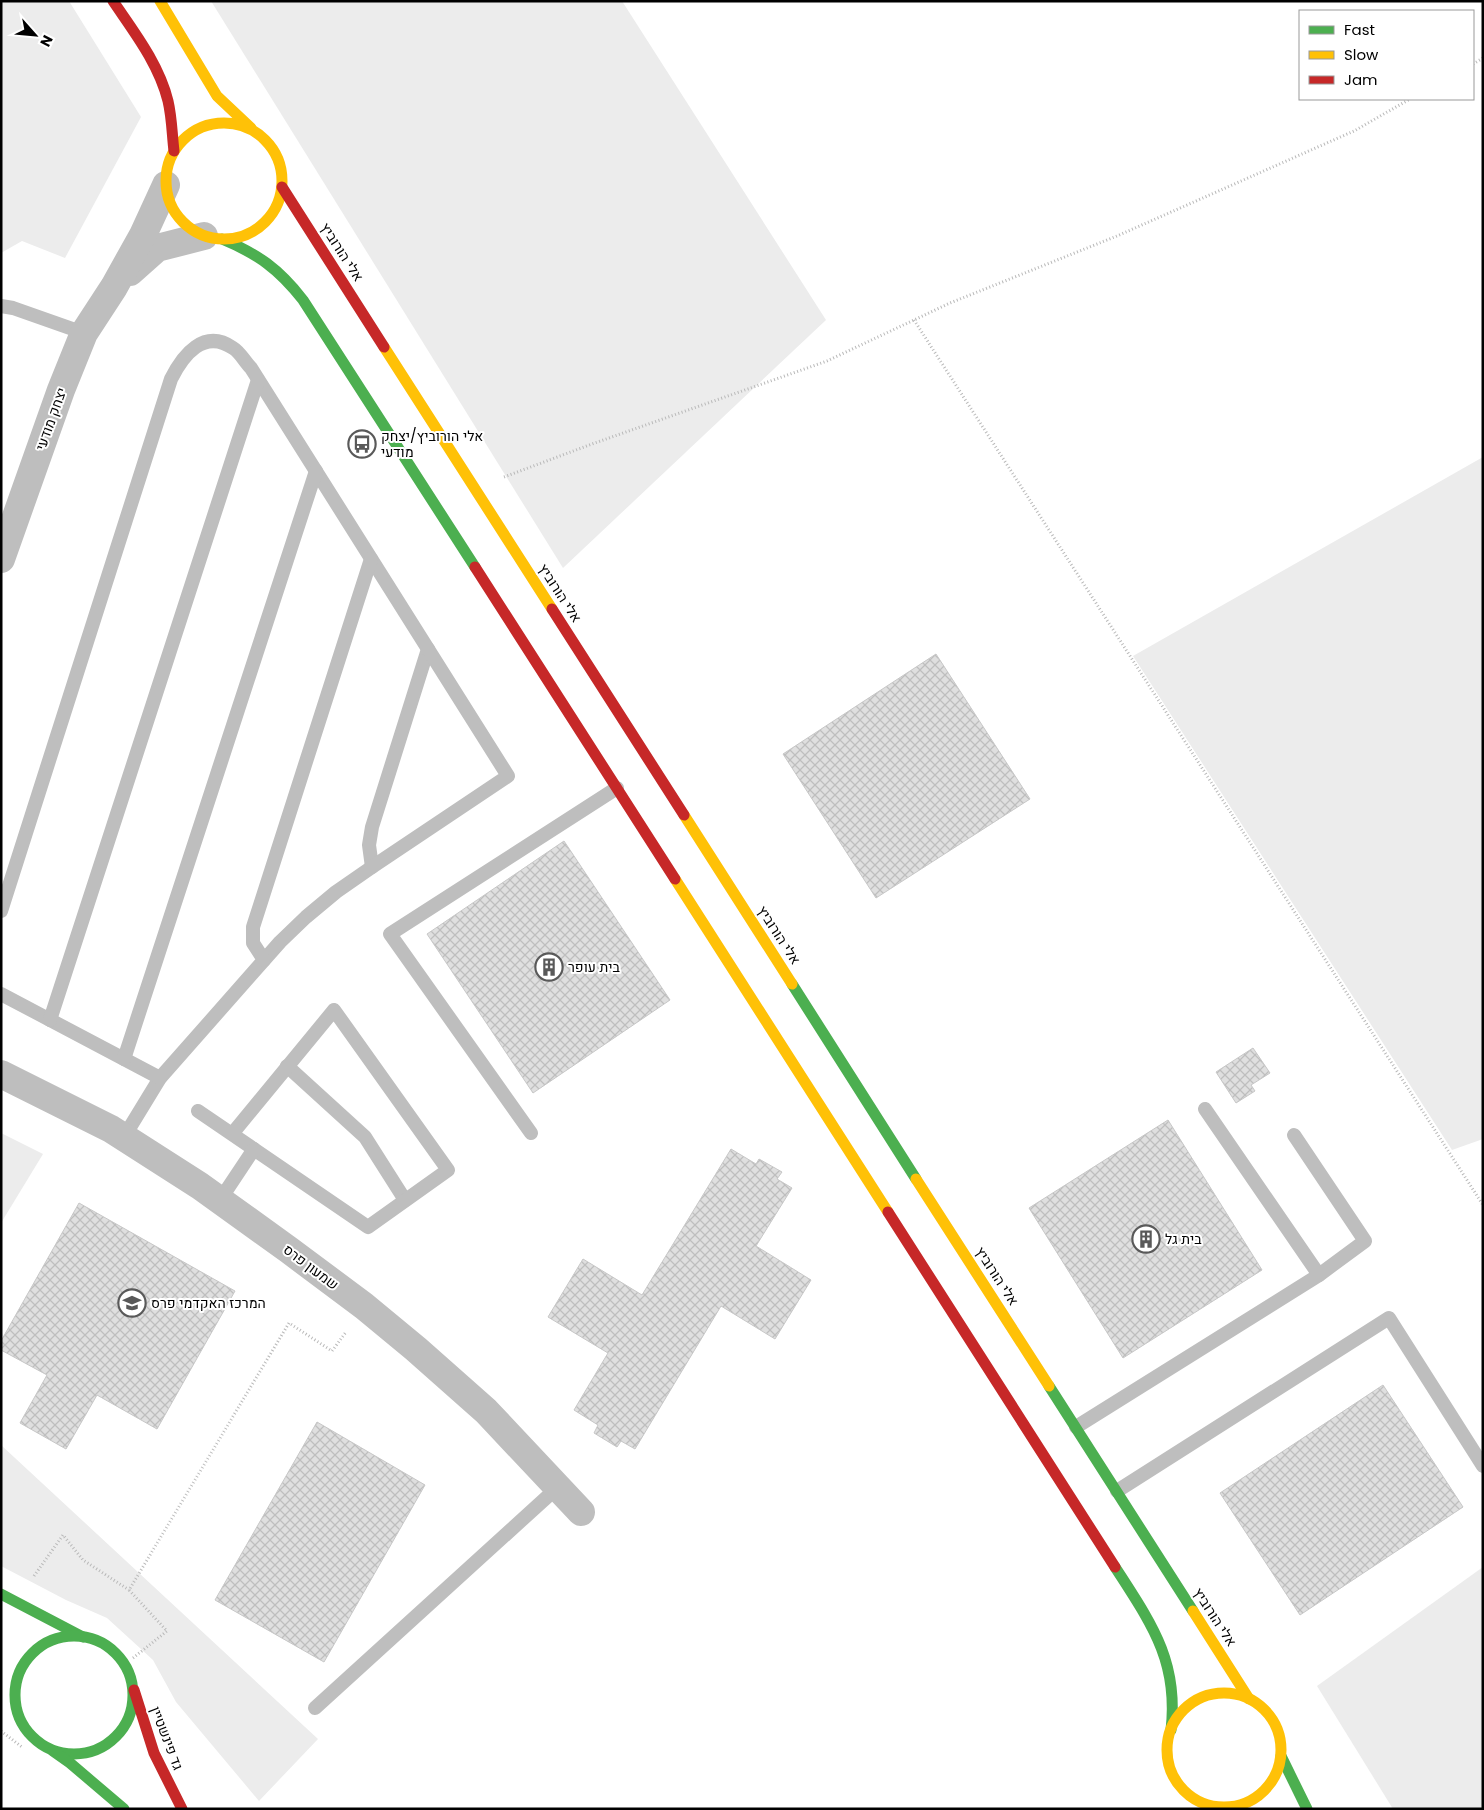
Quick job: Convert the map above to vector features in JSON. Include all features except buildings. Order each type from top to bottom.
[{"type":"street","points":[[113,1],[157,72],[168,100],[174,151]]},
{"type":"street","points":[[160,1],[217,96],[251,128],[265,138],[276,153],[282,169],[282,187],[278,204],[269,218],[256,230],[241,237],[213,238]]},
{"type":"street","points":[[251,128],[234,123],[216,123],[200,128],[185,137],[174,151],[167,168],[166,185],[168,198],[182,221],[192,230],[248,250],[272,265],[297,291],[1142,1609],[1158,1640],[1170,1674],[1173,1700],[1167,1755],[1174,1779],[1185,1792],[1198,1801],[1224,1808],[1250,1800],[1265,1789],[1276,1774],[1281,1756],[1280,1738],[1274,1722],[1263,1708],[1240,1695],[1222,1692],[1203,1697],[1186,1706],[1171,1730]]},
{"type":"street","name":"יצחק מודעי","points":[[1,559],[61,390],[84,333],[114,286],[142,235],[166,185]]},
{"type":"street","name":"אלי הורוביץ","points":[[282,187],[1249,1699]]},
{"type":"street","name":"יצחק מודעי","points":[[114,286],[157,248],[213,238]]},
{"type":"street","name":"שמעון פרס","points":[[1,1074],[124,1137],[220,1200],[364,1306],[486,1411],[581,1512]]},
{"type":"street","points":[[1,1594],[83,1637],[100,1642],[114,1651],[125,1665],[130,1677],[133,1696],[130,1714],[121,1731],[114,1738],[107,1744],[90,1752],[71,1755],[53,1751]]},
{"type":"street","points":[[17,1714],[14,1694],[18,1674],[29,1657],[44,1644],[63,1637],[83,1637]]},
{"type":"street","name":"גד פינשטיין","points":[[130,1677],[154,1753],[182,1809]]},
{"type":"street","points":[[1,1690],[23,1727],[32,1738],[70,1763],[124,1809]]},
{"type":"street","points":[[1281,1756],[1307,1809]]},
{"type":"lane","points":[[1,306],[13,308],[84,333]]},
{"type":"lane","points":[[1,911],[171,379],[178,365],[189,351],[202,342],[222,342],[235,348],[258,380],[508,776],[372,866],[336,892],[306,918],[264,960],[160,1078],[124,1137]]},
{"type":"lane","points":[[50,1020],[258,380]]},
{"type":"lane","points":[[124,1059],[316,471]]},
{"type":"lane","points":[[264,960],[253,943],[253,927],[371,559]]},
{"type":"lane","points":[[372,866],[369,845],[372,827],[428,649]]},
{"type":"lane","points":[[531,1133],[390,934],[616,788]]},
{"type":"lane","points":[[1,994],[160,1078]]},
{"type":"lane","points":[[198,1111],[368,1227],[448,1170],[334,1010],[232,1134]]},
{"type":"lane","points":[[287,1066],[365,1137],[405,1200]]},
{"type":"lane","points":[[1205,1109],[1318,1274]]},
{"type":"lane","points":[[1076,1427],[1318,1274],[1365,1241],[1294,1135]]},
{"type":"lane","points":[[220,1200],[254,1149]]},
{"type":"lane","points":[[1117,1491],[1389,1318],[1483,1466]]},
{"type":"lane","points":[[316,1708],[558,1487]]},
{"type":"path","points":[[475,488],[592,444],[827,361],[950,303],[1135,228],[1354,131],[1408,100]]},
{"type":"path","points":[[914,320],[1483,1205]]},
{"type":"path","points":[[128,1590],[289,1323],[332,1351],[364,1306]]},
{"type":"path","points":[[15,1601],[63,1535],[83,1560],[128,1590],[166,1631],[125,1665]]},
{"type":"shaded area","points":[[1,1],[69,1],[141,117],[65,258],[22,241],[1,253]]},
{"type":"shaded area","points":[[211,1],[622,1],[826,320],[563,568]]},
{"type":"shaded area","points":[[1483,457],[1483,1139],[1452,1150],[1133,656]]},
{"type":"shaded area","points":[[1,1133],[43,1154],[1,1223]]},
{"type":"shaded area","points":[[1,1445],[318,1739],[259,1801],[176,1702],[153,1660],[107,1618],[66,1600],[1,1566]]},
{"type":"shaded area","points":[[1483,1567],[1483,1809],[1393,1809],[1317,1686]]},
{"type":"traffic: fast","points":[[222,239],[246,250],[267,264],[303,300],[475,567]]},
{"type":"traffic: fast","points":[[792,984],[916,1179]]},
{"type":"traffic: fast","points":[[1049,1386],[1193,1611]]},
{"type":"traffic: fast","points":[[1115,1567],[1140,1606],[1160,1644],[1171,1683],[1171,1730]]},
{"type":"traffic: fast","points":[[1,1594],[83,1637]]},
{"type":"traffic: fast","points":[[74,1636],[86,1637],[97,1641],[116,1653],[128,1672],[132,1683],[133,1695],[132,1707],[128,1718],[116,1737],[97,1749],[86,1753],[74,1754],[62,1753],[51,1749],[32,1737],[20,1718],[16,1707],[15,1695],[16,1683],[20,1672],[32,1653],[51,1641],[62,1637],[74,1636]]},
{"type":"traffic: fast","points":[[53,1751],[124,1809]]},
{"type":"traffic: fast","points":[[1281,1756],[1307,1809]]},
{"type":"traffic: slow","points":[[160,1],[217,96],[251,128]]},
{"type":"traffic: slow","points":[[224,123],[246,127],[265,140],[278,159],[282,181],[278,203],[265,222],[246,235],[224,239],[202,235],[183,222],[170,203],[166,181],[170,159],[183,140],[202,127],[224,123]]},
{"type":"traffic: slow","points":[[384,347],[552,609]]},
{"type":"traffic: slow","points":[[684,815],[792,984]]},
{"type":"traffic: slow","points":[[675,879],[888,1212]]},
{"type":"traffic: slow","points":[[916,1179],[1049,1386]]},
{"type":"traffic: slow","points":[[1193,1611],[1249,1699]]},
{"type":"traffic: slow","points":[[1224,1693],[1246,1697],[1264,1710],[1277,1728],[1281,1750],[1277,1772],[1264,1790],[1246,1803],[1224,1807],[1202,1803],[1184,1790],[1171,1772],[1167,1750],[1171,1728],[1184,1710],[1202,1697],[1224,1693]]},
{"type":"traffic: jam","points":[[113,1],[159,74],[168,101],[174,151]]},
{"type":"traffic: jam","points":[[282,187],[384,347]]},
{"type":"traffic: jam","points":[[475,567],[675,879]]},
{"type":"traffic: jam","points":[[552,609],[684,815]]},
{"type":"traffic: jam","points":[[888,1212],[1115,1567]]},
{"type":"traffic: jam","points":[[134,1690],[154,1753],[182,1809]]},
{"type":"place","name":"אלי הורוביץ/יצחק מודעי","points":[[362,444]]},
{"type":"place","name":"בית עופר","points":[[549,967]]},
{"type":"place","name":"בית גל","points":[[1146,1239]]},
{"type":"place","name":"המרכז האקדמי פרס","points":[[132,1303]]}]
